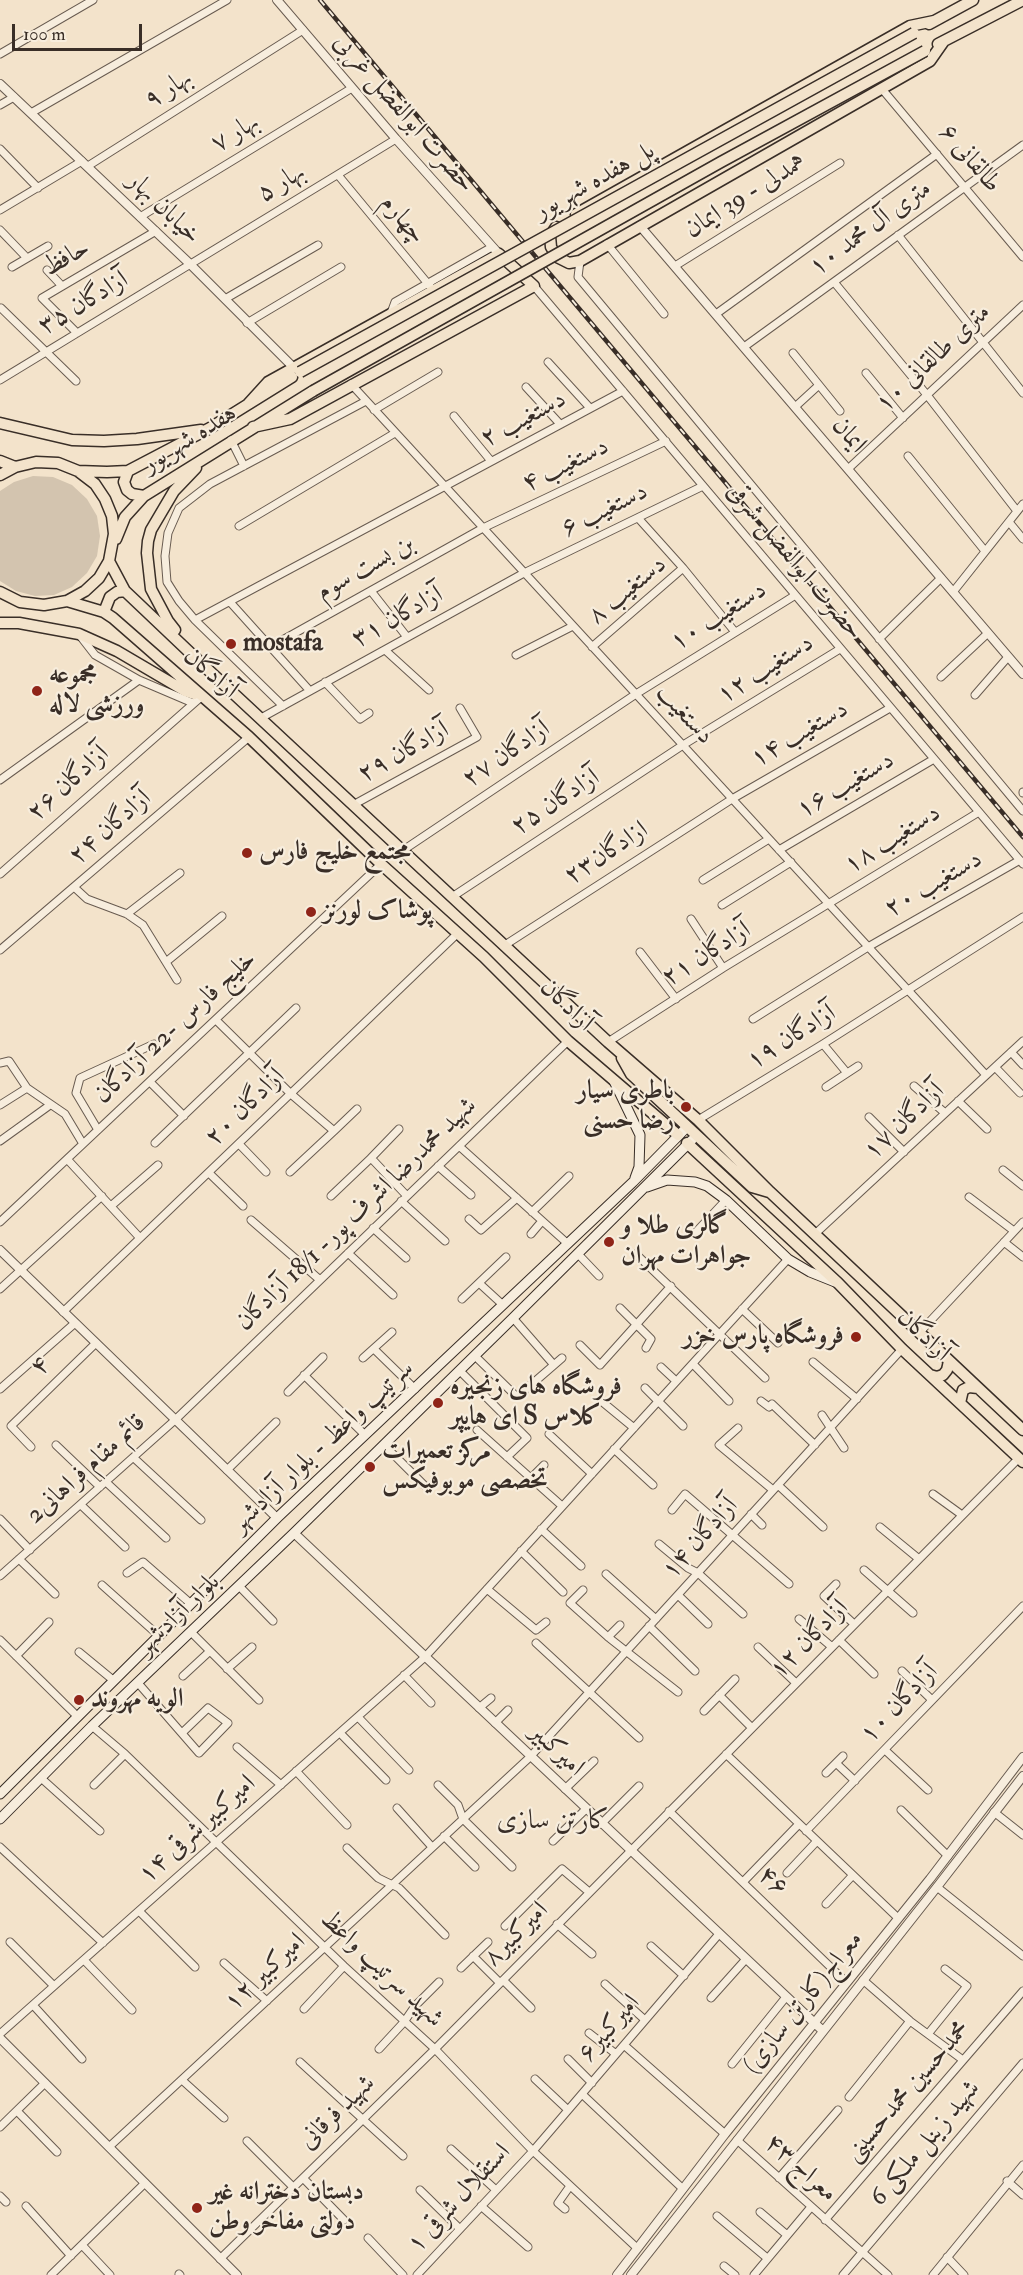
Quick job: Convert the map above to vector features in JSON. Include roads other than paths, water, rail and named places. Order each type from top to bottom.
[{"type":"main road","points":[[973,0],[934,21],[910,26],[564,221],[550,236],[551,247],[557,257],[569,263],[580,261],[930,61],[944,41],[1023,0]]},
{"type":"main road","name":"پل هفده شهریور","points":[[297,370],[934,21]]},
{"type":"main road","name":"پل هفده شهریور","points":[[313,391],[720,162],[944,41]]},
{"type":"main road","points":[[253,427],[290,418],[534,286],[496,250],[431,287],[390,315],[297,370]]},
{"type":"main road","name":"هفده شهریور","points":[[78,471],[128,471],[210,428],[297,370]]},
{"type":"main road","name":"هفده شهریور","points":[[113,548],[125,517],[144,496],[313,391]]},
{"type":"main road","points":[[0,423],[72,440],[104,441],[137,439],[210,428]]},
{"type":"main road","points":[[204,666],[168,621],[158,604],[151,589],[147,553],[151,530],[165,505],[174,491],[210,454]]},
{"type":"main road","points":[[0,461],[15,466]]},
{"type":"main road","points":[[0,475],[15,466],[36,462],[58,463],[78,471],[95,484],[105,499],[112,516],[114,534],[109,561],[99,578],[85,591],[67,601],[44,605],[20,602],[0,592]]},
{"type":"main road","points":[[128,471],[124,475],[127,490],[132,494],[144,496]]},
{"type":"main road","name":"آزادگان","points":[[109,561],[125,591],[608,1042],[698,1120],[770,1192],[1023,1430]]},
{"type":"main road","points":[[104,612],[110,597],[117,592],[125,591]]},
{"type":"main road","name":"آزادگان","points":[[67,601],[104,612],[113,618],[197,700],[249,737],[381,864],[484,957],[568,1041],[687,1143],[838,1283],[902,1349],[1021,1460]]},
{"type":"main road","points":[[0,623],[19,623],[79,634],[117,651],[197,700]]},
{"type":"main road","points":[[618,1050],[631,1074],[697,1137],[752,1187],[770,1192]]},
{"type":"main road","points":[[613,1079],[640,1135],[639,1167],[633,1182]]},
{"type":"main road","name":"سرتیپ واعظ - بلوار آزادشهر","points":[[0,1794],[277,1518],[568,1244],[687,1127]]},
{"type":"main road","name":"سرتیپ واعظ - بلوار آزادشهر","points":[[294,1533],[645,1188],[687,1143],[697,1137]]},
{"type":"main road","points":[[645,1188],[667,1180],[695,1182],[707,1186],[726,1200],[788,1258],[810,1272],[838,1283]]},
{"type":"main road","points":[[930,1375],[937,1377],[943,1375],[949,1361]]},
{"type":"main road","points":[[960,1403],[963,1390],[969,1387],[978,1388]]},
{"type":"main road","name":"بلوار آزادشهر","points":[[93,1726],[294,1533]]},
{"type":"main road","points":[[0,1819],[93,1726]]},
{"type":"street","points":[[0,54],[93,0]]},
{"type":"street","points":[[31,113],[227,0]]},
{"type":"street","name":"حضرت ابوالفضل غربی","points":[[277,0],[396,139],[496,250]]},
{"type":"street","name":"بهار ۹","points":[[0,210],[85,164],[303,30]]},
{"type":"street","name":"خیابان بهار","points":[[0,84],[156,231],[297,370]]},
{"type":"street","name":"بهار ۷","points":[[140,217],[352,88]]},
{"type":"street","name":"طالقانی ۶","points":[[882,89],[1023,257]]},
{"type":"street","points":[[0,105],[14,97]]},
{"type":"street","name":"بهار ۵","points":[[190,264],[396,139]]},
{"type":"street","name":"۱۰ متری آل محمد","points":[[744,347],[1023,145]]},
{"type":"street","points":[[0,149],[38,188]]},
{"type":"street","points":[[716,314],[937,154]]},
{"type":"street","name":"همدلی - 39 ایمان","points":[[675,266],[840,163]]},
{"type":"street","name":"چهارم","points":[[338,175],[431,287]]},
{"type":"street","name":"ایمان","points":[[640,225],[1023,674]]},
{"type":"street","points":[[0,230],[27,258]]},
{"type":"street","name":"حافظ","points":[[77,333],[42,298],[156,231]]},
{"type":"street","points":[[898,235],[1023,393]]},
{"type":"street","points":[[607,244],[664,314]]},
{"type":"street","points":[[225,299],[318,245]]},
{"type":"street","points":[[12,267],[48,246]]},
{"type":"street","points":[[580,261],[578,277],[1023,812]]},
{"type":"street","name":"آزادگان ۳۵","points":[[0,380],[190,264]]},
{"type":"street","points":[[247,323],[341,267]]},
{"type":"street","points":[[47,270],[62,286]]},
{"type":"street","points":[[834,282],[927,395],[1017,511]]},
{"type":"street","name":"حضرت ابوالفضل شرقی","points":[[534,286],[1021,862]]},
{"type":"street","name":"۱۰ متری طالقانی","points":[[848,469],[1023,305]]},
{"type":"street","points":[[1,308],[76,381]]},
{"type":"street","points":[[793,353],[840,411]]},
{"type":"street","points":[[548,362],[590,408]]},
{"type":"street","points":[[374,410],[438,372]]},
{"type":"street","points":[[866,373],[903,418]]},
{"type":"street","name":"دستغیب","points":[[351,384],[986,1075]]},
{"type":"street","points":[[795,406],[819,385]]},
{"type":"street","points":[[526,387],[560,424]]},
{"type":"street","name":"دستغیب ۲","points":[[195,620],[623,391]]},
{"type":"street","points":[[283,706],[195,620],[167,582],[165,556],[168,533],[179,508],[210,484],[366,401]]},
{"type":"street","points":[[454,416],[491,461]]},
{"type":"street","points":[[239,526],[395,433]]},
{"type":"street","points":[[231,440],[244,466]]},
{"type":"street","name":"دستغیب ۴","points":[[483,528],[666,441]]},
{"type":"street","points":[[908,456],[985,551]]},
{"type":"street","name":"دستغیب ۶","points":[[524,573],[703,486]]},
{"type":"street","points":[[953,592],[1023,504]]},
{"type":"street","points":[[639,519],[683,568]]},
{"type":"street","points":[[1009,522],[1023,539]]},
{"type":"street","name":"بن بست سوم","points":[[270,647],[483,528]]},
{"type":"street","name":"دستغیب ۸","points":[[592,647],[683,568],[735,632]]},
{"type":"street","name":"۳۱ آزادگان","points":[[261,718],[524,573]]},
{"type":"street","points":[[879,639],[941,578]]},
{"type":"street","points":[[371,591],[407,637]]},
{"type":"street","name":"دستغیب ۱۰","points":[[636,694],[794,596]]},
{"type":"street","points":[[230,602],[310,691]]},
{"type":"street","points":[[516,655],[573,626]]},
{"type":"street","points":[[941,677],[988,633]]},
{"type":"street","points":[[79,634],[95,655],[139,680],[197,700]]},
{"type":"street","name":"دستغیب ۱۲","points":[[683,745],[840,649]]},
{"type":"street","points":[[385,650],[429,690]]},
{"type":"street","points":[[975,695],[1008,657]]},
{"type":"street","points":[[0,780],[139,680]]},
{"type":"street","points":[[325,682],[360,719],[369,713]]},
{"type":"street","name":"۲۷ آزادگان","points":[[402,851],[636,694]]},
{"type":"street","name":"۲۶ آزادگان","points":[[0,874],[197,700]]},
{"type":"street","name":"۲۹ آزادگان","points":[[353,805],[477,737],[460,708]]},
{"type":"street","name":"دستغیب ۱۴","points":[[732,799],[890,708]]},
{"type":"street","name":"۲۴ آزادگان","points":[[0,950],[249,737]]},
{"type":"street","name":"۲۵ آزادگان","points":[[452,897],[683,745]]},
{"type":"street","name":"دستغیب ۱۶","points":[[779,850],[934,759]]},
{"type":"street","name":"۲۳ازادگان","points":[[505,945],[732,799]]},
{"type":"street","name":"دستغیب ۱۸","points":[[829,904],[979,812]]},
{"type":"street","points":[[703,880],[769,839]]},
{"type":"street","points":[[722,905],[791,862]]},
{"type":"street","name":"دستغیب ۲۰","points":[[753,1019],[868,946],[1021,862]]},
{"type":"street","name":"خلیج فارس -22 آزادگان","points":[[0,1222],[381,864]]},
{"type":"street","points":[[127,914],[180,873]]},
{"type":"street","points":[[74,886],[87,898],[127,914],[143,925],[177,980]]},
{"type":"street","name":"۲۱ آزادگان","points":[[608,1042],[723,968],[829,904]]},
{"type":"street","points":[[166,962],[222,916]]},
{"type":"street","name":"۱۹ آزادگان","points":[[698,1120],[823,1044],[1023,916]]},
{"type":"street","points":[[691,919],[723,968]]},
{"type":"street","name":"۲۰ آزادگان","points":[[63,1312],[457,934]]},
{"type":"street","points":[[640,952],[676,999]]},
{"type":"street","points":[[155,1143],[296,1008]]},
{"type":"street","points":[[216,1020],[291,1094],[334,1131]]},
{"type":"street","name":"شهید محمدرضا اشرف پور- 18/1 آزادگان","points":[[175,1420],[568,1041]]},
{"type":"street","name":"۱۷ آزادگان","points":[[815,1234],[1023,1041]]},
{"type":"street","points":[[98,1130],[76,1093],[81,1078],[154,1044]]},
{"type":"street","points":[[823,1044],[847,1073]]},
{"type":"street","points":[[1011,1052],[1023,1065]]},
{"type":"street","points":[[0,1063],[9,1061],[27,1088],[65,1114],[83,1144]]},
{"type":"street","points":[[826,1087],[858,1066]]},
{"type":"street","points":[[995,1066],[1020,1093]]},
{"type":"street","points":[[150,1082],[184,1116]]},
{"type":"street","points":[[914,1086],[945,1113]]},
{"type":"street","points":[[0,1105],[27,1088]]},
{"type":"street","points":[[958,1101],[987,1129]]},
{"type":"street","points":[[0,1141],[50,1105]]},
{"type":"street","points":[[290,1172],[357,1109]]},
{"type":"street","points":[[869,1117],[903,1152]]},
{"type":"street","points":[[331,1196],[399,1129]]},
{"type":"street","points":[[239,1144],[267,1172]]},
{"type":"street","points":[[459,1146],[568,1244]]},
{"type":"street","points":[[370,1158],[404,1199],[445,1241]]},
{"type":"street","points":[[67,1160],[140,1238]]},
{"type":"street","points":[[111,1206],[158,1165]]},
{"type":"street","points":[[438,1166],[471,1195]]},
{"type":"street","points":[[1003,1170],[1023,1186]]},
{"type":"street","points":[[209,1173],[243,1206]]},
{"type":"street","points":[[532,1212],[568,1175]]},
{"type":"street","points":[[0,1289],[102,1196]]},
{"type":"street","points":[[969,1197],[1014,1231]]},
{"type":"street","points":[[469,1219],[481,1230],[517,1198]]},
{"type":"street","points":[[696,1232],[726,1200]]},
{"type":"street","points":[[251,1220],[320,1280]]},
{"type":"street","points":[[531,1234],[542,1221]]},
{"type":"street","points":[[919,1333],[1023,1222]]},
{"type":"street","points":[[373,1228],[406,1258]]},
{"type":"street","points":[[1004,1242],[1023,1257]]},
{"type":"street","points":[[0,1250],[277,1518]]},
{"type":"street","points":[[348,1253],[393,1295]]},
{"type":"street","points":[[578,1254],[599,1276]]},
{"type":"street","points":[[636,1254],[765,1378]]},
{"type":"street","points":[[462,1299],[506,1257]]},
{"type":"street","name":"۱۴ امیرکبیر شرقی","points":[[0,2036],[425,1657],[788,1258]]},
{"type":"street","points":[[479,1283],[503,1305]]},
{"type":"street","points":[[580,1345],[600,1365],[670,1286]]},
{"type":"street","points":[[620,1308],[651,1339],[646,1348]]},
{"type":"street","points":[[742,1309],[778,1343]]},
{"type":"street","points":[[513,1318],[554,1365]]},
{"type":"street","points":[[0,1389],[75,1323]]},
{"type":"street","points":[[363,1358],[392,1332]]},
{"type":"street","name":"۴","points":[[31,1447],[11,1426],[96,1343]]},
{"type":"street","points":[[374,1349],[415,1389]]},
{"type":"street","name":"۱۴ آزادگان","points":[[530,1756],[902,1349]]},
{"type":"street","points":[[475,1356],[517,1397],[562,1358]]},
{"type":"street","points":[[288,1392],[323,1357]]},
{"type":"street","points":[[813,1362],[857,1399]]},
{"type":"street","points":[[693,1364],[729,1401]]},
{"type":"street","points":[[661,1366],[676,1381]]},
{"type":"street","points":[[460,1371],[527,1438],[507,1457]]},
{"type":"street","points":[[304,1375],[365,1435]]},
{"type":"street","points":[[645,1388],[683,1426]]},
{"type":"street","points":[[600,1400],[634,1428]]},
{"type":"street","points":[[761,1401],[769,1407],[772,1404],[815,1445]]},
{"type":"street","points":[[822,1415],[844,1448]]},
{"type":"street","name":"2قائم مقام فراهانی","points":[[1,1572],[30,1550],[175,1420]]},
{"type":"street","points":[[227,1470],[276,1422]]},
{"type":"street","points":[[738,1428],[719,1445],[823,1527]]},
{"type":"street","points":[[477,1430],[562,1506]]},
{"type":"street","points":[[549,1434],[592,1474]]},
{"type":"street","points":[[56,1445],[166,1538]]},
{"type":"street","points":[[384,1445],[424,1485]]},
{"type":"street","points":[[614,1449],[653,1485]]},
{"type":"street","points":[[134,1458],[201,1520]]},
{"type":"street","name":"۱۲ آزادگان","points":[[630,1851],[962,1515],[1021,1460]]},
{"type":"street","points":[[531,1478],[544,1465]]},
{"type":"street","points":[[672,1510],[685,1494],[789,1584]]},
{"type":"street","points":[[933,1494],[962,1515]]},
{"type":"street","points":[[81,1505],[125,1547]]},
{"type":"street","points":[[752,1515],[762,1525]]},
{"type":"street","points":[[0,1519],[30,1550]]},
{"type":"street","points":[[879,1527],[919,1559]]},
{"type":"street","points":[[541,1529],[580,1566]]},
{"type":"street","name":"امیرکبیر","points":[[294,1533],[823,2031]]},
{"type":"street","points":[[659,1544],[688,1568],[698,1573],[743,1614]]},
{"type":"street","points":[[521,1551],[563,1592]]},
{"type":"street","points":[[19,1559],[55,1594]]},
{"type":"street","points":[[127,1573],[143,1562],[191,1604]]},
{"type":"street","points":[[864,1570],[913,1613]]},
{"type":"street","points":[[606,1574],[656,1619]]},
{"type":"street","points":[[836,1584],[823,1598],[854,1624]]},
{"type":"street","points":[[102,1585],[158,1635]]},
{"type":"street","points":[[239,1586],[273,1621]]},
{"type":"street","points":[[487,1589],[536,1630],[546,1622]]},
{"type":"street","points":[[583,1590],[570,1603],[608,1637],[678,1692]]},
{"type":"street","points":[[678,1595],[708,1624]]},
{"type":"street","name":"۱۰ آزادگان","points":[[806,1831],[1023,1606]]},
{"type":"street","points":[[799,1619],[831,1647]]},
{"type":"street","points":[[16,1656],[49,1622]]},
{"type":"street","points":[[608,1637],[620,1625]]},
{"type":"street","points":[[649,1626],[695,1671]]},
{"type":"street","points":[[191,1632],[259,1700]]},
{"type":"street","points":[[0,1640],[77,1716]]},
{"type":"street","points":[[839,1640],[874,1674]]},
{"type":"street","points":[[536,1643],[639,1738]]},
{"type":"street","points":[[227,1669],[252,1647]]},
{"type":"street","points":[[758,1647],[796,1683]]},
{"type":"street","points":[[183,1676],[210,1651]]},
{"type":"street","points":[[79,1652],[113,1680]]},
{"type":"street","points":[[902,1671],[933,1700]]},
{"type":"street","points":[[404,1675],[430,1703]]},
{"type":"street","points":[[704,1711],[735,1679]]},
{"type":"street","points":[[138,1683],[199,1753],[228,1723],[208,1708],[182,1733]]},
{"type":"street","points":[[719,1695],[752,1728]]},
{"type":"street","points":[[479,1708],[491,1698]]},
{"type":"street","points":[[495,1723],[508,1710]]},
{"type":"street","points":[[358,1717],[409,1770]]},
{"type":"street","name":"شهید سرتیپ واعظ","points":[[93,1726],[344,1966],[435,2049],[533,2151],[637,2248]]},
{"type":"street","points":[[340,1733],[386,1780]]},
{"type":"street","points":[[237,1747],[281,1785]]},
{"type":"street","points":[[885,1750],[928,1790]]},
{"type":"street","points":[[94,1785],[125,1755]]},
{"type":"street","points":[[726,1755],[898,1918]]},
{"type":"street","name":"امیرکبیر ۱۲","points":[[109,2147],[530,1756]]},
{"type":"street","points":[[826,1773],[843,1756]]},
{"type":"street","name":"معراج(کارتن سازی)","points":[[617,2275],[725,2134],[815,2025],[846,1982],[948,1856],[1023,1757]]},
{"type":"street","points":[[565,1789],[594,1761]]},
{"type":"street","points":[[836,1763],[855,1781]]},
{"type":"street","points":[[296,1771],[347,1825]]},
{"type":"street","name":"معراج(کارتن سازی)","points":[[631,2275],[1023,1776]]},
{"type":"street","points":[[41,1778],[100,1831]]},
{"type":"street","points":[[438,1785],[458,1805],[463,1819],[512,1867]]},
{"type":"street","points":[[601,1824],[639,1786]]},
{"type":"street","points":[[397,1808],[432,1847]]},
{"type":"street","points":[[553,1841],[586,1809]]},
{"type":"street","points":[[901,1810],[948,1856]]},
{"type":"street","name":"۴۶","points":[[669,1811],[846,1982]]},
{"type":"street","points":[[994,1812],[1023,1835]]},
{"type":"street","points":[[743,1882],[799,1824]]},
{"type":"street","points":[[444,1836],[475,1867]]},
{"type":"street","points":[[787,1873],[817,1841]]},
{"type":"street","points":[[0,1847],[103,1943]]},
{"type":"street","points":[[347,1848],[378,1878],[399,1888],[445,1935]]},
{"type":"street","name":"امیرکبیر۸","points":[[435,2049],[630,1851]]},
{"type":"street","points":[[505,1926],[562,1869],[589,1892]]},
{"type":"street","points":[[826,1904],[853,1875]]},
{"type":"street","points":[[938,1887],[1023,1956]]},
{"type":"street","points":[[139,1911],[195,1967]]},
{"type":"street","points":[[557,1924],[592,1954]]},
{"type":"street","name":"امیرکبیر۶","points":[[533,2151],[719,1934]]},
{"type":"street","points":[[10,1942],[54,1986]]},
{"type":"street","points":[[461,1968],[488,1942]]},
{"type":"street","points":[[651,1946],[684,1976]]},
{"type":"street","points":[[473,1956],[531,2008]]},
{"type":"street","points":[[711,1998],[746,1959]]},
{"type":"street","points":[[84,1960],[132,2010]]},
{"type":"street","points":[[224,1963],[267,2001]]},
{"type":"street","points":[[304,2009],[344,1966]]},
{"type":"street","points":[[928,2034],[967,1986],[945,1969]]},
{"type":"street","points":[[863,1980],[910,2021],[963,2060]]},
{"type":"street","points":[[379,2049],[404,2022],[415,2006],[439,1982]]},
{"type":"street","points":[[605,1984],[645,2020]]},
{"type":"street","name":"محمدحسین محمدحسینی","points":[[825,2220],[1023,1991]]},
{"type":"street","points":[[732,2064],[786,1997]]},
{"type":"street","points":[[33,2005],[82,2059]]},
{"type":"street","points":[[849,2097],[910,2021]]},
{"type":"street","points":[[589,2032],[616,2054]]},
{"type":"street","points":[[0,2036],[237,2275]]},
{"type":"street","points":[[624,2045],[725,2134]]},
{"type":"street","name":"شهید فرقانی","points":[[220,2259],[435,2049]]},
{"type":"street","points":[[568,2059],[592,2083]]},
{"type":"street","points":[[300,2062],[403,2156]]},
{"type":"street","name":"6 شهید زینل ملکی","points":[[843,2275],[1023,2063]]},
{"type":"street","points":[[535,2079],[568,2110]]},
{"type":"street","points":[[182,2080],[224,2118]]},
{"type":"street","points":[[0,2127],[45,2083]]},
{"type":"street","points":[[582,2094],[683,2189]]},
{"type":"street","points":[[778,2178],[838,2110]]},
{"type":"street","points":[[17,2111],[57,2152]]},
{"type":"street","points":[[248,2140],[293,2187]]},
{"type":"street","name":"معراج ۴۳","points":[[737,2140],[888,2275]]},
{"type":"street","points":[[451,2149],[496,2190]]},
{"type":"street","name":"استقلال شرقی ۱","points":[[422,2273],[533,2151]]},
{"type":"street","points":[[933,2275],[1023,2164]]},
{"type":"street","points":[[303,2178],[344,2220]]},
{"type":"street","points":[[1007,2181],[1023,2195]]},
{"type":"street","points":[[51,2275],[145,2183]]},
{"type":"street","points":[[565,2209],[558,2204],[570,2186]]},
{"type":"street","points":[[420,2190],[460,2229]]},
{"type":"street","points":[[26,2206],[71,2256]]},
{"type":"street","points":[[482,2206],[528,2247]]},
{"type":"street","points":[[754,2275],[811,2207]]},
{"type":"street","points":[[760,2212],[788,2235]]},
{"type":"street","points":[[717,2216],[767,2258]]},
{"type":"street","points":[[368,2238],[403,2275]]},
{"type":"street","points":[[82,2245],[111,2275]]},
{"type":"street","points":[[947,2257],[964,2275]]},
{"type":"street","points":[[724,2266],[735,2275]]},
{"type":"railway","points":[[320,0],[1023,837]]},
{"type":"place","name":"mostafa","points":[[231,644]]},
{"type":"place","name":"مجموعه ورزشی لاله","points":[[37,691]]},
{"type":"place","name":"مجتمع خلیج فارس","points":[[247,853]]},
{"type":"place","name":"پوشاک لورنز","points":[[311,912]]},
{"type":"place","name":"باطری سیار رضا حسنی","points":[[686,1107]]},
{"type":"place","name":"گالری طلا و جواهرات مهران","points":[[609,1242]]},
{"type":"place","name":"فروشگاه پارس خزر","points":[[856,1337]]},
{"type":"place","name":"فروشگاه های زنجیره ای هایپر S کلاس","points":[[438,1403]]},
{"type":"place","name":"مرکز تعمیرات تخصصی موبوفیکس","points":[[370,1467]]},
{"type":"place","name":"الویه مهروند","points":[[79,1700]]},
{"type":"place","name":"دبستان دخترانه غیر دولتی مفاخر وطن","points":[[197,2208]]},
{"type":"district","name":"کارتن سازی","points":[[553,1822]]}]
